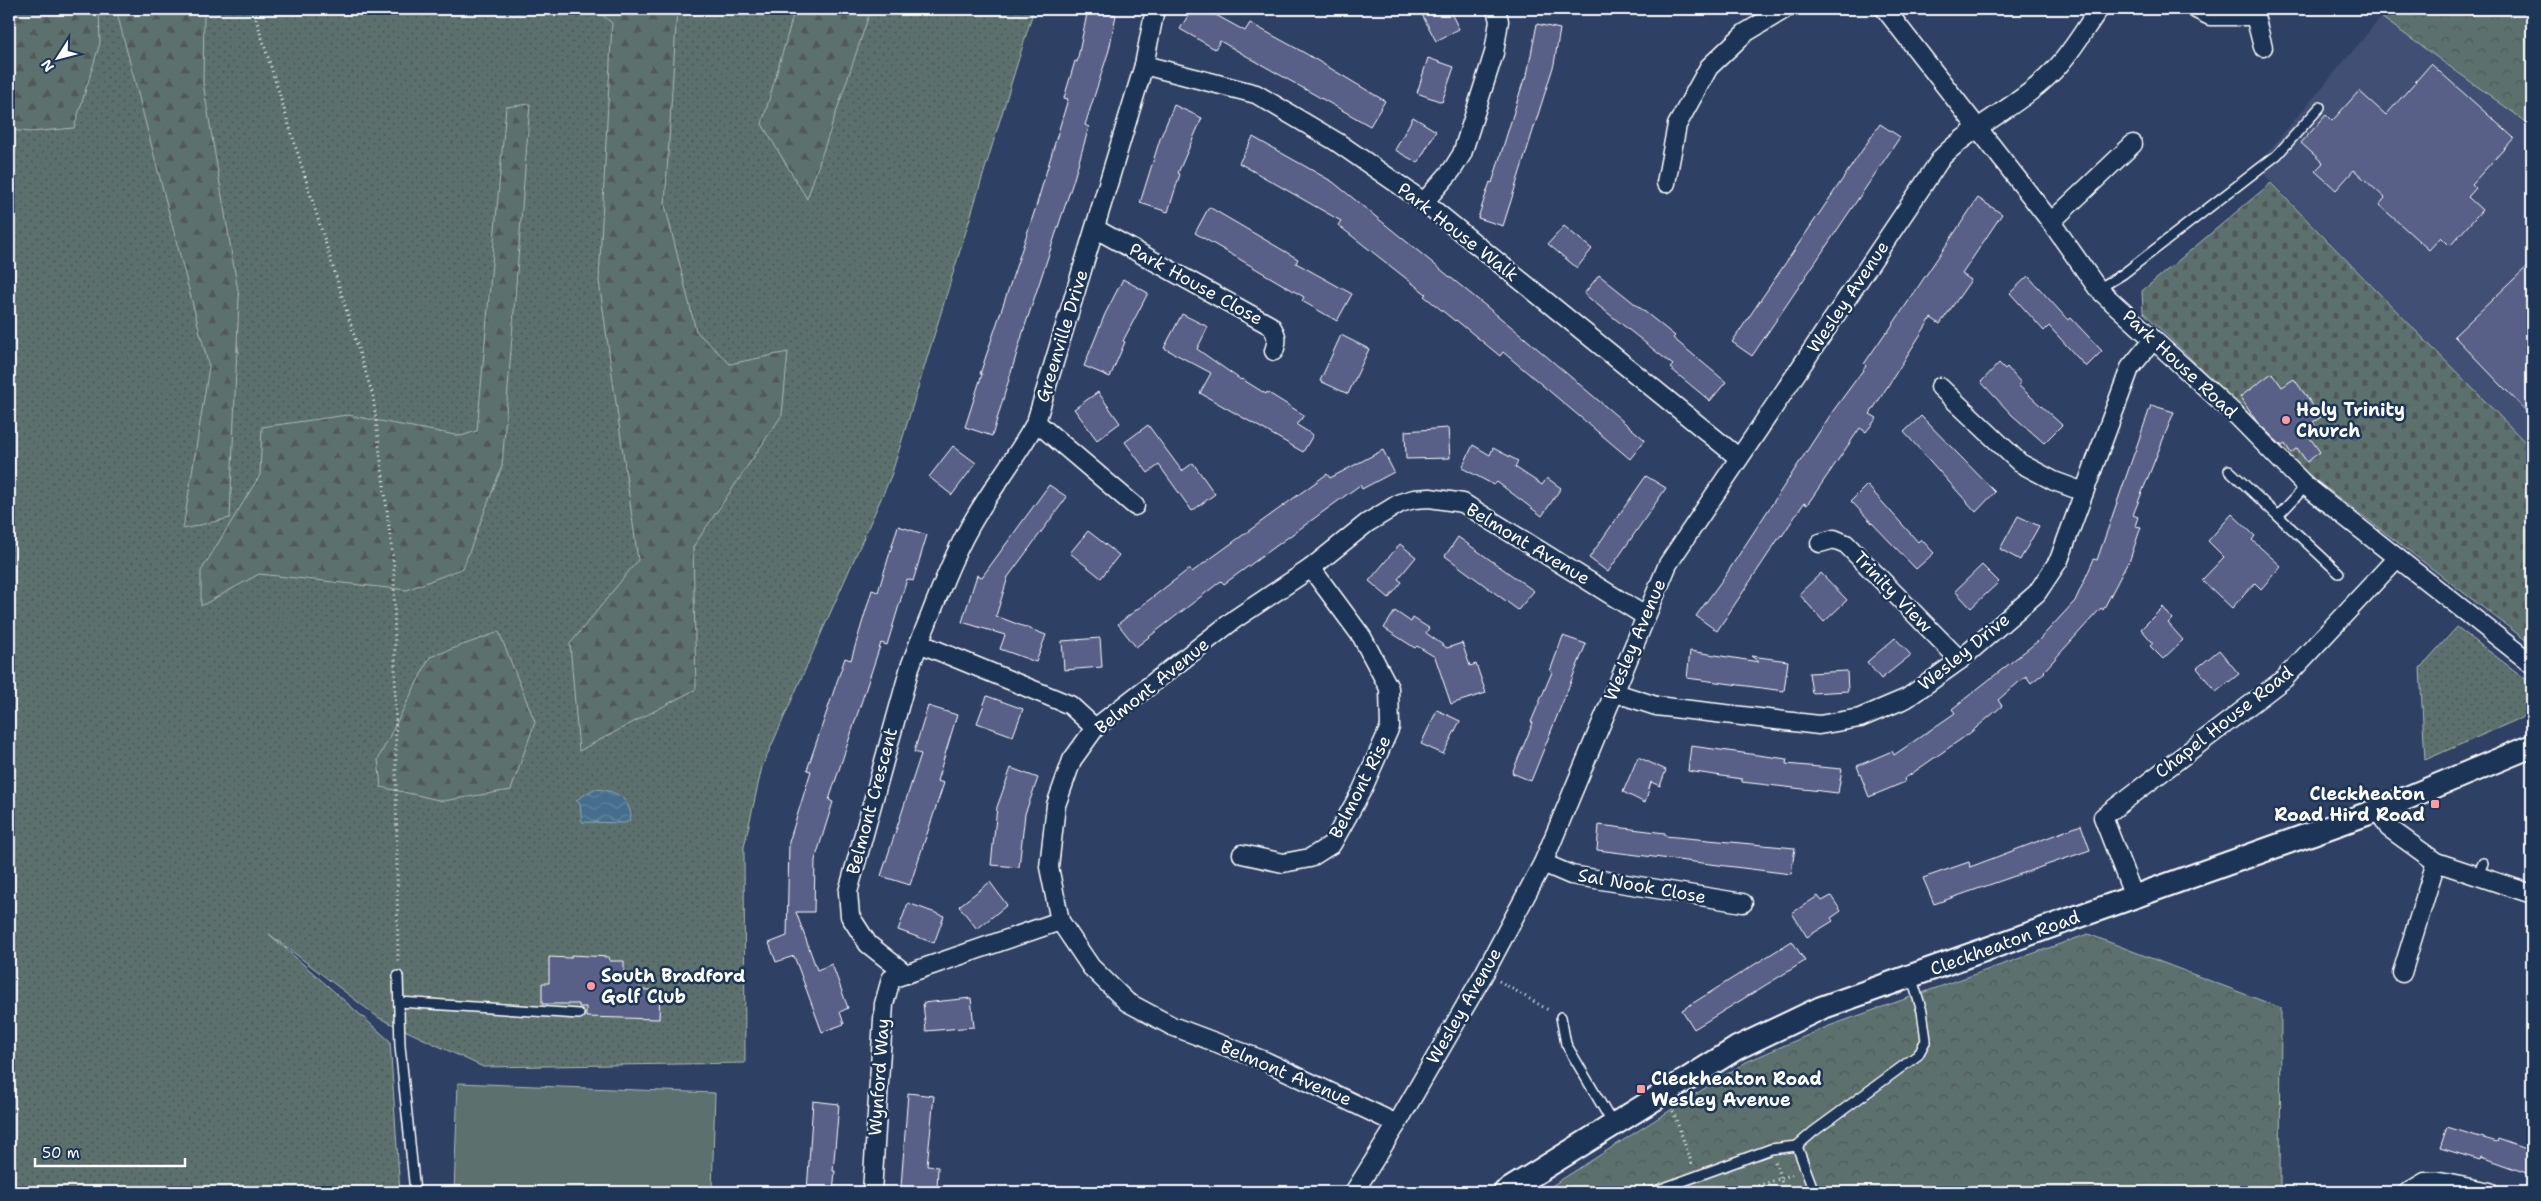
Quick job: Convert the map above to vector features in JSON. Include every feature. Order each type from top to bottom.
[{"type":"street","name":"Greenville Drive","points":[[919,643],[955,556],[971,524],[1020,452],[1036,422],[1096,229],[1144,65],[1155,9]]},
{"type":"street","points":[[1424,202],[1452,170],[1462,154],[1494,53],[1500,21],[1496,9]]},
{"type":"street","points":[[1666,183],[1677,125],[1709,67],[1745,33],[1785,9]]},
{"type":"street","name":"Park House Road","points":[[1885,9],[1978,126],[2051,222],[2098,289],[2237,416],[2306,486],[2532,664]]},
{"type":"street","name":"Wesley Avenue","points":[[1354,1192],[1397,1124],[1484,972],[1542,863],[1668,564],[1942,157],[1978,126],[2010,106],[2059,66],[2099,9]]},
{"type":"street","points":[[2196,9],[2210,16],[2255,16],[2263,47]]},
{"type":"street","name":"Park House Walk","points":[[1144,65],[1256,94],[1337,142],[1424,202],[1739,458]]},
{"type":"street","points":[[2051,222],[2133,144]]},
{"type":"street","name":"Park House Close","points":[[1096,229],[1271,326],[1277,334],[1278,342],[1274,351]]},
{"type":"street","name":"Wesley Drive","points":[[1613,692],[1656,706],[1819,725],[1860,718],[1907,698],[1960,660],[2036,593],[2059,560],[2130,368],[2153,340]]},
{"type":"street","points":[[1940,387],[2020,463],[2054,481],[2084,492]]},
{"type":"street","points":[[1036,422],[1135,506]]},
{"type":"street","name":"Belmont Avenue","points":[[1397,1124],[1265,1061],[1172,1026],[1127,1002],[1092,967],[1060,920],[1049,867],[1056,805],[1072,760],[1095,728],[1235,620],[1312,568],[1367,523],[1400,503],[1430,498],[1448,499],[1463,503],[1645,616]]},
{"type":"street","name":"Trinity View","points":[[1820,543],[1834,538],[1846,544],[1960,660]]},
{"type":"street","name":"Chapel House Road","points":[[2134,897],[2103,817],[2284,679],[2397,558]]},
{"type":"street","name":"Belmont Rise","points":[[1242,854],[1283,863],[1310,858],[1332,844],[1362,790],[1390,727],[1389,688],[1362,637],[1312,568]]},
{"type":"street","points":[[919,643],[1070,705],[1095,728]]},
{"type":"street","name":"Belmont Crescent","points":[[906,974],[868,944],[850,916],[848,892],[910,666],[919,643]]},
{"type":"street","name":"Cleckheaton Road","points":[[1505,1192],[1737,1048],[1821,1008],[2378,810],[2532,746]]},
{"type":"street","points":[[2378,810],[2389,828],[2436,862],[2481,869],[2532,894]]},
{"type":"street","points":[[2402,973],[2436,862]]},
{"type":"street","name":"Sal Nook Close","points":[[1542,863],[1571,875],[1743,903]]},
{"type":"street","points":[[906,974],[1060,920]]},
{"type":"street","name":"Wynford Way","points":[[872,1192],[884,1004],[892,979],[906,974]]},
{"type":"street","points":[[2408,1192],[2425,1182],[2440,1182],[2490,1192]]},
{"type":"lane","points":[[2098,289],[2123,274],[2277,155],[2320,107]]},
{"type":"lane","points":[[2229,470],[2339,573]]},
{"type":"lane","points":[[2278,516],[2306,486]]},
{"type":"lane","points":[[398,976],[400,1046],[415,1192]]},
{"type":"lane","points":[[1653,1192],[1771,1149],[1797,1146],[1812,1132],[1918,1055],[1926,1040],[1922,1011],[1911,976]]},
{"type":"lane","points":[[399,1002],[579,1014]]},
{"type":"lane","points":[[1561,1017],[1566,1044],[1614,1126]]},
{"type":"lane","points":[[1797,1146],[1814,1192]]},
{"type":"path","points":[[253,9],[373,396],[394,567],[398,976]]},
{"type":"path","points":[[1484,972],[1561,1017]]},
{"type":"path","points":[[1664,1095],[1672,1108],[1697,1176]]},
{"type":"path","points":[[1771,1149],[1785,1192]]},
{"type":"path","points":[[1740,1192],[1781,1178]]},
{"type":"shaded area","points":[[2388,9],[2532,9],[2532,449],[2256,166]]},
{"type":"green space","points":[[9,9],[133,9],[151,109],[239,353],[186,78],[191,9],[1034,9],[891,476],[762,767],[744,847],[745,1063],[483,1067],[379,1018],[269,934],[390,1041],[400,1192],[9,1192]]},
{"type":"green space","points":[[9,9],[99,9],[100,43],[74,128],[30,132],[9,130]]},
{"type":"green space","points":[[116,9],[204,9],[203,83],[239,297],[230,518],[183,529],[209,367]]},
{"type":"green space","points":[[595,9],[677,9],[665,205],[696,331],[730,364],[788,352],[782,415],[693,547],[696,689],[579,751],[570,644],[638,560],[599,281],[612,23]]},
{"type":"green space","points":[[795,9],[871,9],[807,199],[762,124]]},
{"type":"green space","points":[[2388,9],[2532,9],[2532,126],[2381,17]]},
{"type":"green space","points":[[530,104],[502,466],[463,568],[407,590],[259,574],[201,606],[201,571],[260,475],[262,427],[347,415],[461,436],[477,431],[506,107]]},
{"type":"green space","points":[[2271,183],[2532,449],[2532,645],[2308,474],[2143,312],[2142,291]]},
{"type":"green space","points":[[2457,627],[2531,683],[2532,709],[2521,718],[2425,760],[2420,668]]},
{"type":"green space","points":[[499,632],[535,722],[511,790],[443,801],[381,787],[378,759],[430,657]]},
{"type":"green space","points":[[2088,934],[2281,1008],[2280,1192],[1542,1192],[1746,1062],[1829,1026]]},
{"type":"green space","points":[[458,1083],[715,1093],[712,1192],[454,1192]]},
{"type":"water","points":[[594,789],[619,795],[629,808],[631,815],[629,821],[624,823],[582,822],[580,804],[576,800]]},
{"type":"building","points":[[1088,9],[1116,15],[1109,50],[1085,125],[1089,127],[1073,182],[1024,329],[992,436],[965,427],[982,374],[980,374],[1035,210],[1068,99],[1064,98],[1075,61],[1077,62]]},
{"type":"building","points":[[1192,9],[1205,9],[1245,31],[1250,23],[1385,101],[1370,126],[1220,41],[1215,49],[1180,29]]},
{"type":"building","points":[[1419,9],[1449,9],[1459,29],[1436,41]]},
{"type":"building","points":[[1537,24],[1560,29],[1554,64],[1503,226],[1478,218],[1490,182],[1492,183],[1524,79],[1526,80]]},
{"type":"building","points":[[1428,58],[1454,67],[1442,102],[1417,93]]},
{"type":"building","points":[[2431,64],[2514,138],[2472,184],[2476,188],[2468,197],[2482,210],[2450,246],[2441,237],[2429,250],[2379,205],[2385,198],[2354,170],[2336,190],[2315,171],[2323,163],[2301,143],[2326,115],[2332,121],[2359,91],[2386,115]]},
{"type":"building","points":[[1174,105],[1202,118],[1178,173],[1180,174],[1168,212],[1140,203],[1160,139]]},
{"type":"building","points":[[1413,117],[1436,131],[1418,163],[1395,150]]},
{"type":"building","points":[[1880,124],[1900,137],[1752,356],[1732,342]]},
{"type":"building","points":[[1253,137],[1333,182],[1519,333],[1645,440],[1630,459],[1503,352],[1500,356],[1424,296],[1426,294],[1338,225],[1341,221],[1239,163]]},
{"type":"building","points":[[1978,198],[2002,214],[1962,274],[1971,280],[1940,324],[1931,318],[1870,414],[1877,418],[1866,432],[1860,428],[1807,505],[1804,503],[1781,535],[1717,631],[1696,616],[1725,576],[1833,411],[1866,366],[1864,364]]},
{"type":"building","points":[[1209,207],[1298,259],[1296,263],[1352,294],[1337,321],[1302,301],[1304,297],[1195,233]]},
{"type":"building","points":[[1564,226],[1592,249],[1577,268],[1548,244]]},
{"type":"building","points":[[2532,262],[2532,417],[2454,336]]},
{"type":"building","points":[[1599,275],[1675,336],[1673,338],[1726,382],[1710,401],[1670,368],[1673,365],[1584,294]]},
{"type":"building","points":[[2028,276],[2068,320],[2071,318],[2102,351],[2086,367],[2049,326],[2044,331],[2010,293]]},
{"type":"building","points":[[1123,279],[1148,293],[1123,341],[1125,342],[1110,377],[1084,366],[1105,314]]},
{"type":"building","points":[[1182,314],[1208,327],[1197,349],[1241,380],[1266,394],[1267,392],[1304,415],[1297,425],[1313,435],[1303,452],[1200,393],[1211,373],[1164,348]]},
{"type":"building","points":[[1341,335],[1369,349],[1348,394],[1320,381]]},
{"type":"building","points":[[1999,363],[2005,369],[2007,367],[2021,383],[2018,385],[2062,425],[2044,443],[2012,415],[1981,382]]},
{"type":"building","name":"Holy Trinity Church","points":[[2272,373],[2282,387],[2294,379],[2321,417],[2313,422],[2319,432],[2310,438],[2320,452],[2307,462],[2297,448],[2291,453],[2285,444],[2282,446],[2257,422],[2240,397]]},
{"type":"building","points":[[1098,392],[1120,423],[1097,440],[1074,409]]},
{"type":"building","points":[[2151,405],[2174,412],[2133,515],[2138,517],[2135,526],[2141,527],[2129,562],[2103,610],[2101,608],[2045,672],[2031,683],[2026,676],[1998,700],[2002,706],[1970,733],[1904,779],[1905,782],[1869,797],[1857,766],[1892,751],[1894,755],[1955,713],[1952,709],[2038,641],[2075,601],[2094,559],[2097,560]]},
{"type":"building","points":[[1921,416],[1995,492],[1976,512],[1904,432]]},
{"type":"building","points":[[1148,425],[1182,471],[1193,463],[1215,494],[1192,511],[1159,465],[1148,473],[1125,442]]},
{"type":"building","points":[[1448,428],[1450,458],[1406,459],[1405,431]]},
{"type":"building","points":[[1473,445],[1490,455],[1493,448],[1518,461],[1515,467],[1542,485],[1547,478],[1561,488],[1542,516],[1497,482],[1494,485],[1462,468]]},
{"type":"building","points":[[953,446],[976,463],[952,495],[929,477]]},
{"type":"building","points":[[1383,450],[1394,472],[1362,489],[1360,485],[1224,584],[1221,581],[1136,647],[1118,624],[1189,569],[1192,572],[1327,474],[1330,478]]},
{"type":"building","points":[[1646,476],[1666,488],[1608,572],[1589,558]]},
{"type":"building","points":[[1049,485],[1067,497],[1008,577],[996,616],[1046,635],[1036,662],[1000,649],[1005,635],[962,622],[977,575],[982,577]]},
{"type":"building","points":[[1867,485],[1918,542],[1921,539],[1934,553],[1916,569],[1851,501]]},
{"type":"building","points":[[2232,514],[2255,536],[2252,540],[2281,566],[2261,589],[2255,583],[2232,608],[2202,580],[2224,557],[2208,541]]},
{"type":"building","points":[[2018,516],[2039,526],[2020,560],[2000,549]]},
{"type":"building","points":[[898,526],[927,535],[913,581],[907,579],[887,645],[881,643],[829,800],[833,802],[815,860],[814,912],[796,912],[817,970],[832,964],[848,1008],[840,1012],[844,1024],[822,1032],[794,956],[776,962],[769,943],[787,936],[789,842],[811,771],[807,770],[845,658],[851,660],[872,590],[878,592]]},
{"type":"building","points":[[1088,531],[1119,555],[1101,578],[1070,553]]},
{"type":"building","points":[[1458,537],[1534,591],[1518,610],[1445,556]]},
{"type":"building","points":[[1400,544],[1416,557],[1398,579],[1402,582],[1389,598],[1369,581]]},
{"type":"building","points":[[1982,565],[1999,582],[1971,608],[1955,591]]},
{"type":"building","points":[[1821,573],[1847,600],[1824,622],[1799,594]]},
{"type":"building","points":[[2163,607],[2172,619],[2168,623],[2183,640],[2163,659],[2150,646],[2153,643],[2141,629]]},
{"type":"building","points":[[1395,611],[1411,622],[1413,618],[1429,628],[1426,633],[1447,648],[1462,643],[1470,666],[1476,664],[1486,693],[1451,704],[1435,657],[1417,646],[1415,648],[1384,628]]},
{"type":"building","points":[[1563,636],[1586,644],[1531,781],[1512,773],[1552,672],[1550,671]]},
{"type":"building","points":[[1100,638],[1102,667],[1064,670],[1062,641]]},
{"type":"building","points":[[1895,638],[1911,655],[1881,679],[1867,662]]},
{"type":"building","points":[[2219,650],[2239,674],[2216,692],[2197,668]]},
{"type":"building","points":[[1690,651],[1759,662],[1751,656],[1788,661],[1784,691],[1687,678]]},
{"type":"building","points":[[1847,671],[1848,691],[1812,693],[1809,673]]},
{"type":"building","points":[[987,696],[1023,709],[1013,736],[977,723]]},
{"type":"building","points":[[928,706],[957,715],[937,781],[944,783],[910,885],[881,876],[921,754],[914,752]]},
{"type":"building","points":[[1437,710],[1460,721],[1443,754],[1421,744]]},
{"type":"building","points":[[1691,746],[1787,759],[1786,764],[1842,769],[1838,793],[1742,782],[1742,779],[1688,771]]},
{"type":"building","points":[[1638,757],[1666,770],[1660,786],[1651,782],[1645,803],[1623,792]]},
{"type":"building","points":[[1011,768],[1038,778],[1025,814],[1019,867],[991,865],[997,807]]},
{"type":"building","points":[[1599,825],[1665,833],[1665,836],[1795,848],[1791,874],[1597,850]]},
{"type":"building","points":[[2081,825],[2090,850],[1934,904],[1923,878],[1969,862],[1970,867]]},
{"type":"building","points":[[990,882],[1007,905],[977,929],[959,906]]},
{"type":"building","points":[[1818,896],[1822,901],[1831,896],[1841,911],[1831,918],[1833,921],[1807,937],[1792,913]]},
{"type":"building","points":[[908,903],[944,916],[934,943],[898,930]]},
{"type":"building","points":[[1792,941],[1805,961],[1694,1029],[1682,1010]]},
{"type":"building","name":"South Bradford Golf Club","points":[[571,955],[609,957],[610,961],[624,961],[624,981],[640,981],[640,990],[660,990],[659,1019],[586,1017],[586,1007],[579,1007],[579,1004],[542,1004],[542,983],[549,983],[549,957],[571,958]]},
{"type":"building","points":[[971,998],[974,1027],[926,1031],[923,1003]]},
{"type":"building","points":[[908,1093],[934,1096],[927,1166],[938,1167],[937,1190],[901,1187]]},
{"type":"building","points":[[813,1101],[839,1104],[833,1192],[807,1192]]},
{"type":"building","points":[[2447,1127],[2497,1142],[2498,1139],[2532,1151],[2532,1165],[2529,1174],[2481,1157],[2480,1160],[2440,1148]]},
{"type":"place","name":"Holy Trinity Church","points":[[2286,420]]},
{"type":"place","name":"Cleckheaton Road Hird Road","points":[[2435,804]]},
{"type":"place","name":"South Bradford Golf Club","points":[[591,986]]},
{"type":"place","name":"Cleckheaton Road Wesley Avenue","points":[[1641,1089]]}]
